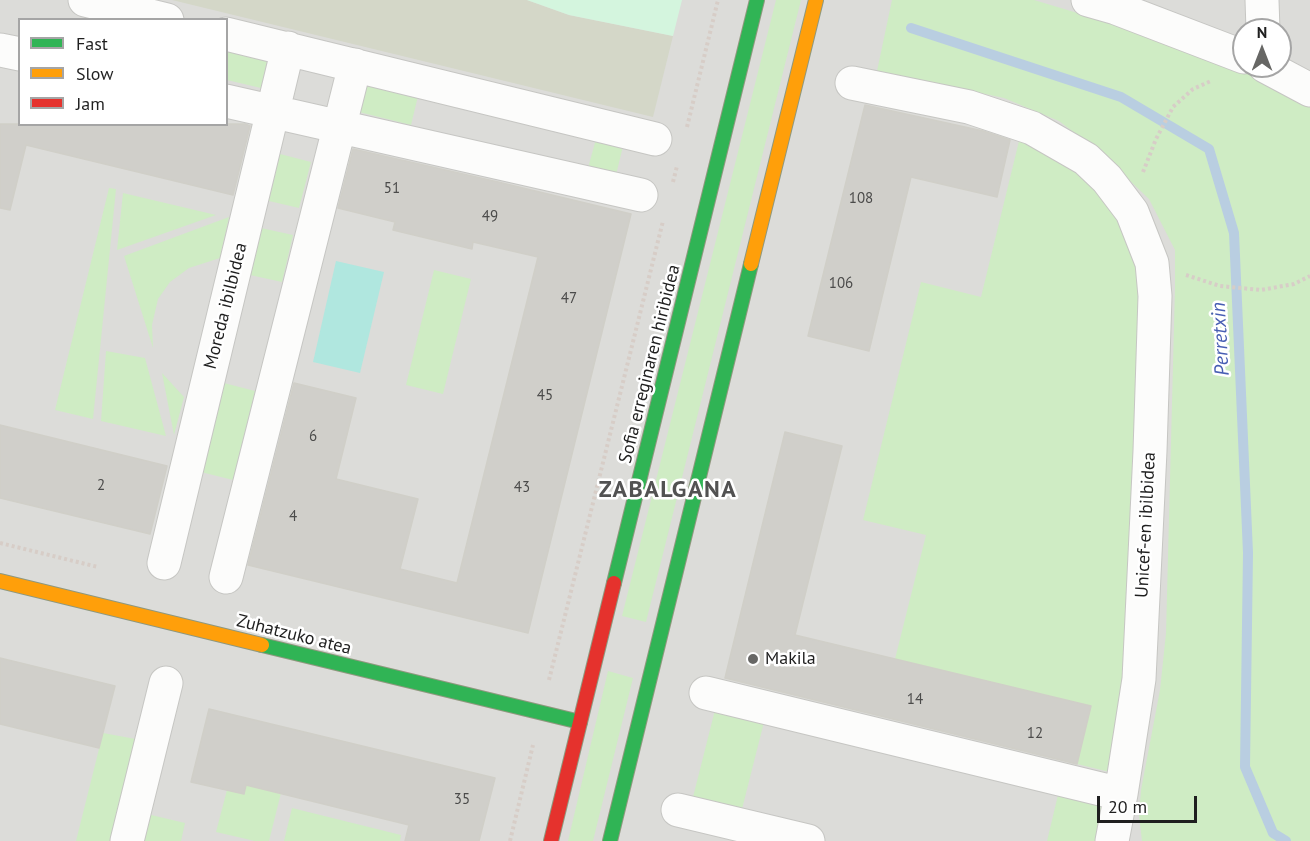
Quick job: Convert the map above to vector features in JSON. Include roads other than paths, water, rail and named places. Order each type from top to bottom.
[{"type":"main road","name":"Sofia erreginaren hiribidea","points":[[551,841],[757,0]]},
{"type":"main road","points":[[610,841],[816,0]]},
{"type":"main road","name":"Zuhatzuko atea","points":[[0,581],[580,722]]},
{"type":"street","points":[[85,0],[159,18]]},
{"type":"street","points":[[1088,0],[1116,8],[1232,52]]},
{"type":"street","points":[[1262,0],[1263,18]]},
{"type":"street","points":[[228,34],[669,138]]},
{"type":"street","name":"Moreda ibilbidea","points":[[164,563],[288,48]]},
{"type":"street","points":[[0,50],[18,54]]},
{"type":"street","points":[[226,577],[355,65]]},
{"type":"street","points":[[1288,78],[1310,90]]},
{"type":"street","name":"Unicef-en ibilbidea","points":[[852,83],[969,107],[1032,128],[1086,159],[1107,179],[1132,212],[1152,263],[1155,296],[1150,451],[1138,679],[1113,841]]},
{"type":"street","points":[[228,101],[340,127],[652,207]]},
{"type":"street","points":[[127,841],[166,683]]},
{"type":"street","points":[[706,693],[1121,794]]},
{"type":"street","points":[[678,810],[808,841]]},
{"type":"waterway","name":"Perretxin","points":[[911,28],[1121,97],[1209,149],[1234,233],[1248,553],[1245,767],[1273,833],[1286,841]]},
{"type":"place","name":"Makila","points":[[753,659]]},
{"type":"district","name":"ZABALGANA","points":[[668,490]]}]
